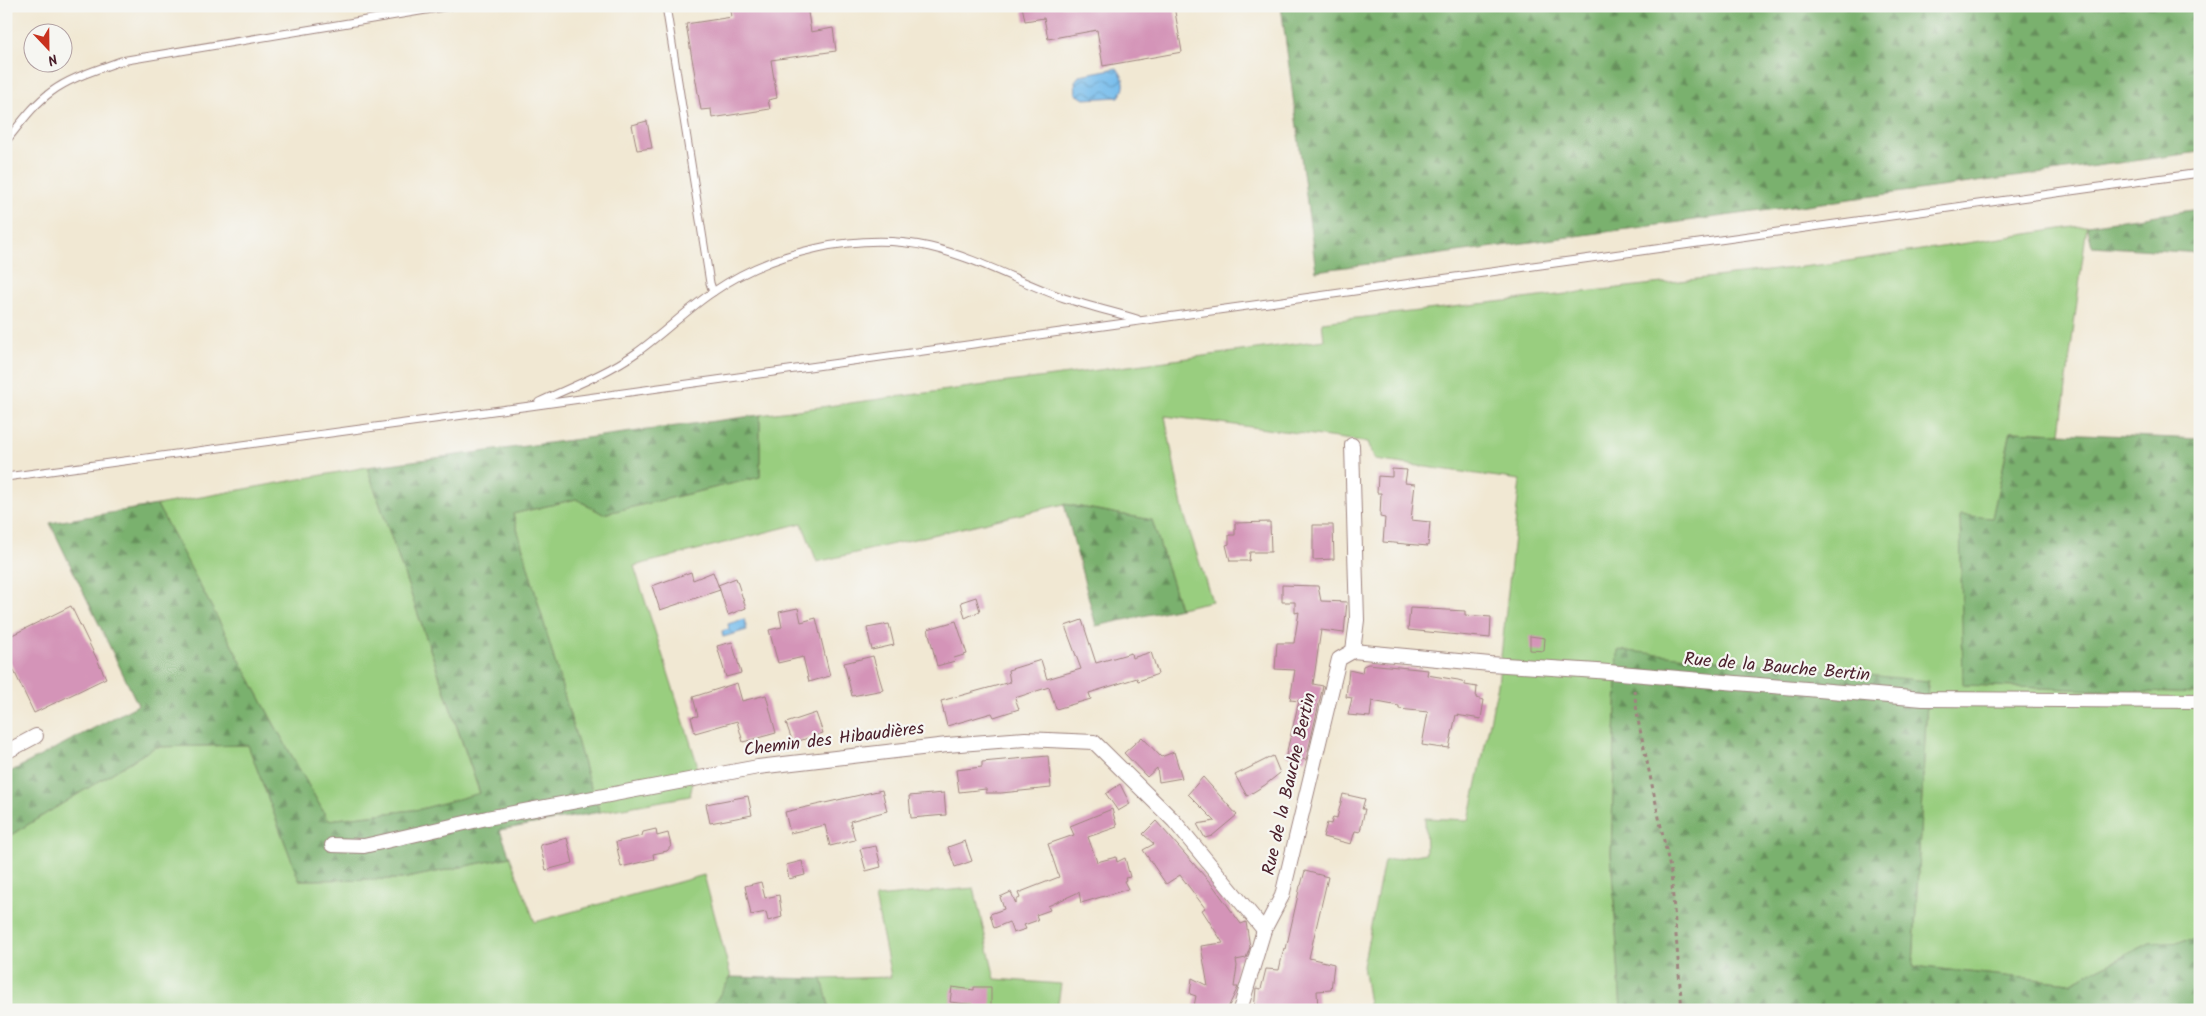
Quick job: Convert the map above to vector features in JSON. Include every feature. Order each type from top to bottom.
[{"type":"street","points":[[1352,444],[1357,620],[1353,651]]},
{"type":"street","name":"Rue de la Bauche Bertin","points":[[1240,1010],[1264,930],[1282,896],[1339,658],[1353,651],[1922,699],[2200,700]]},
{"type":"street","points":[[6,752],[36,736]]},
{"type":"street","name":"Chemin des Hibaudières","points":[[332,846],[364,846],[487,818],[758,767],[947,745],[1026,739],[1094,742],[1174,821],[1264,930]]},
{"type":"lane","points":[[6,140],[28,113],[51,92],[74,78],[121,61],[450,6]]},
{"type":"lane","points":[[666,6],[708,274],[713,292]]},
{"type":"lane","points":[[6,477],[530,406],[2200,173]]},
{"type":"lane","points":[[530,406],[608,370],[635,354],[713,292],[743,275],[774,261],[811,250],[844,244],[887,242],[929,247],[967,258],[1064,298],[1140,320]]},
{"type":"path","points":[[1632,675],[1638,720],[1671,873],[1682,1010]]},
{"type":"green space","points":[[1281,6],[2200,6],[2200,152],[1316,271]]},
{"type":"green space","points":[[2200,209],[2200,253],[2092,246],[2087,225]]},
{"type":"green space","points":[[2087,225],[2060,433],[2011,431],[1992,519],[1960,515],[1964,685],[2200,694],[2200,940],[2150,943],[2070,983],[1913,966],[1928,682],[1618,651],[1611,853],[1621,1010],[1370,1010],[1363,966],[1384,861],[1426,853],[1425,818],[1469,820],[1498,684],[1520,480],[1375,460],[1368,442],[1165,416],[1183,511],[1212,601],[1180,608],[1152,520],[1064,504],[817,562],[802,523],[634,566],[697,763],[690,796],[600,812],[588,779],[513,514],[576,499],[603,514],[760,477],[760,415],[1324,340],[1322,322],[1828,264]]},
{"type":"green space","points":[[760,415],[760,477],[603,514],[576,499],[513,514],[588,779],[600,812],[500,830],[510,857],[402,879],[299,880],[248,745],[155,747],[6,838],[6,774],[138,705],[50,523],[157,505],[274,724],[328,820],[421,809],[480,793],[367,467]]},
{"type":"green space","points":[[2011,431],[2200,439],[2200,694],[1963,685],[1960,515],[1992,518]]},
{"type":"green space","points":[[367,467],[480,794],[421,809],[328,820],[274,724],[157,505]]},
{"type":"green space","points":[[1064,504],[1152,520],[1180,608],[1096,626]]},
{"type":"green space","points":[[1618,650],[1928,681],[1913,966],[2070,983],[2150,943],[2200,940],[2200,1010],[1621,1010],[1611,853]]},
{"type":"green space","points":[[248,745],[299,880],[402,879],[510,857],[535,922],[704,875],[731,977],[710,1010],[6,1010],[6,838],[155,747]]},
{"type":"green space","points":[[974,888],[995,979],[1061,984],[1057,1010],[830,1010],[822,979],[891,977],[875,897]]},
{"type":"green space","points":[[731,977],[822,979],[830,1010],[710,1010]]},
{"type":"water","points":[[1117,68],[1124,82],[1122,93],[1119,97],[1084,99],[1076,94],[1075,81],[1080,75]]},
{"type":"water","points":[[744,619],[747,630],[723,637],[722,631],[729,629],[728,624]]},
{"type":"building","points":[[730,6],[807,6],[811,32],[833,28],[836,51],[771,60],[777,98],[768,100],[770,109],[712,118],[711,109],[701,110],[686,24],[732,17]]},
{"type":"building","points":[[1022,6],[1174,6],[1182,52],[1103,66],[1097,30],[1048,39],[1044,18],[1025,21]]},
{"type":"building","points":[[647,121],[652,148],[637,150],[632,125]]},
{"type":"building","points":[[1392,469],[1407,470],[1405,483],[1415,484],[1411,520],[1430,522],[1428,546],[1383,542],[1385,518],[1380,517],[1381,493],[1377,493],[1378,476],[1392,477]]},
{"type":"building","points":[[1270,522],[1271,552],[1250,552],[1249,561],[1230,561],[1226,545],[1229,544],[1229,535],[1235,535],[1235,523]]},
{"type":"building","points":[[1313,525],[1333,525],[1334,559],[1313,560]]},
{"type":"building","points":[[691,572],[693,580],[713,572],[718,585],[736,578],[746,608],[728,615],[720,590],[660,610],[652,586]]},
{"type":"building","points":[[1282,585],[1318,586],[1321,601],[1347,602],[1344,633],[1321,630],[1313,684],[1323,686],[1306,760],[1286,755],[1299,701],[1290,700],[1295,670],[1275,669],[1277,643],[1294,643],[1299,612],[1295,613],[1295,602],[1282,602]]},
{"type":"building","points":[[976,597],[980,611],[965,618],[961,602]]},
{"type":"building","points":[[71,606],[106,678],[34,713],[6,654],[6,638]]},
{"type":"building","points":[[798,608],[801,622],[816,618],[830,676],[809,682],[803,657],[778,663],[769,630],[782,627],[779,612]]},
{"type":"building","points":[[1410,608],[1465,611],[1465,615],[1491,617],[1490,638],[1408,630]]},
{"type":"building","points":[[1082,620],[1096,663],[1131,653],[1132,658],[1151,652],[1158,674],[1138,681],[1137,678],[1089,693],[1091,699],[1056,709],[1049,687],[1015,698],[1019,709],[994,717],[992,713],[947,726],[941,701],[1010,682],[1008,670],[1041,660],[1047,679],[1081,669],[1065,626]]},
{"type":"building","points":[[956,621],[967,654],[954,658],[955,661],[937,666],[928,629]]},
{"type":"building","points":[[889,624],[894,645],[872,650],[867,628]]},
{"type":"building","points":[[1530,636],[1545,638],[1544,651],[1530,650]]},
{"type":"building","points":[[732,642],[741,673],[726,677],[717,646]]},
{"type":"building","points":[[873,656],[883,690],[852,696],[844,663]]},
{"type":"building","points":[[1368,664],[1428,670],[1427,675],[1458,680],[1465,682],[1465,685],[1477,687],[1476,698],[1484,700],[1481,719],[1456,715],[1449,748],[1442,748],[1422,745],[1428,712],[1399,709],[1399,706],[1372,701],[1370,717],[1348,715],[1352,698],[1346,697],[1349,670],[1362,673],[1363,666]]},
{"type":"building","points":[[737,683],[742,701],[766,695],[776,733],[743,742],[737,721],[695,733],[691,717],[698,716],[693,697]]},
{"type":"building","points":[[816,713],[823,733],[793,743],[786,723]]},
{"type":"building","points":[[1142,737],[1161,757],[1174,752],[1182,778],[1159,782],[1157,768],[1147,777],[1124,753]]},
{"type":"building","points":[[1048,756],[1051,788],[1001,793],[986,793],[986,789],[959,792],[956,770],[982,767],[982,762]]},
{"type":"building","points":[[1273,756],[1280,773],[1247,796],[1235,775]]},
{"type":"building","points":[[1203,777],[1237,815],[1212,836],[1205,838],[1197,824],[1215,821],[1188,794]]},
{"type":"building","points":[[1120,784],[1130,804],[1118,811],[1106,794]]},
{"type":"building","points":[[882,790],[887,811],[850,821],[855,840],[830,846],[825,825],[790,833],[785,812]]},
{"type":"building","points":[[944,793],[946,815],[911,818],[909,796]]},
{"type":"building","points":[[1343,794],[1365,799],[1360,832],[1355,831],[1351,844],[1323,837],[1327,823],[1331,824],[1333,817],[1337,818]]},
{"type":"building","points":[[748,796],[752,815],[710,823],[706,804]]},
{"type":"building","points":[[1112,809],[1117,827],[1088,837],[1097,862],[1116,857],[1117,862],[1125,858],[1130,877],[1125,878],[1126,880],[1124,881],[1128,889],[1081,903],[1079,892],[1048,906],[1050,910],[1036,915],[1038,920],[1024,925],[1026,929],[1013,933],[1009,922],[994,928],[990,914],[1004,909],[1000,897],[1011,892],[1016,904],[1016,900],[1020,898],[1018,893],[1059,877],[1048,844],[1074,835],[1070,826]]},
{"type":"building","points":[[1156,821],[1214,887],[1241,924],[1246,922],[1250,947],[1246,958],[1236,960],[1234,987],[1238,987],[1227,1010],[1200,1010],[1201,1007],[1194,1006],[1196,996],[1190,994],[1192,978],[1208,986],[1201,946],[1223,943],[1202,910],[1205,908],[1180,875],[1166,884],[1143,850],[1154,844],[1143,834]]},
{"type":"building","points":[[656,829],[657,836],[668,833],[671,846],[667,851],[653,854],[654,859],[621,867],[616,842],[642,836],[643,832]]},
{"type":"building","points":[[567,838],[573,863],[546,870],[540,845]]},
{"type":"building","points":[[965,841],[972,861],[955,867],[948,847]]},
{"type":"building","points":[[876,846],[881,867],[866,871],[860,849]]},
{"type":"building","points":[[802,861],[805,875],[789,879],[786,865]]},
{"type":"building","points":[[1305,871],[1328,877],[1309,958],[1334,964],[1331,990],[1317,991],[1318,1010],[1254,1010],[1256,988],[1261,989],[1266,969],[1279,970]]},
{"type":"building","points":[[761,882],[765,898],[779,895],[782,917],[768,921],[766,912],[751,915],[745,886]]},
{"type":"building","points":[[952,987],[974,990],[974,987],[991,987],[991,1008],[950,1002]]}]
